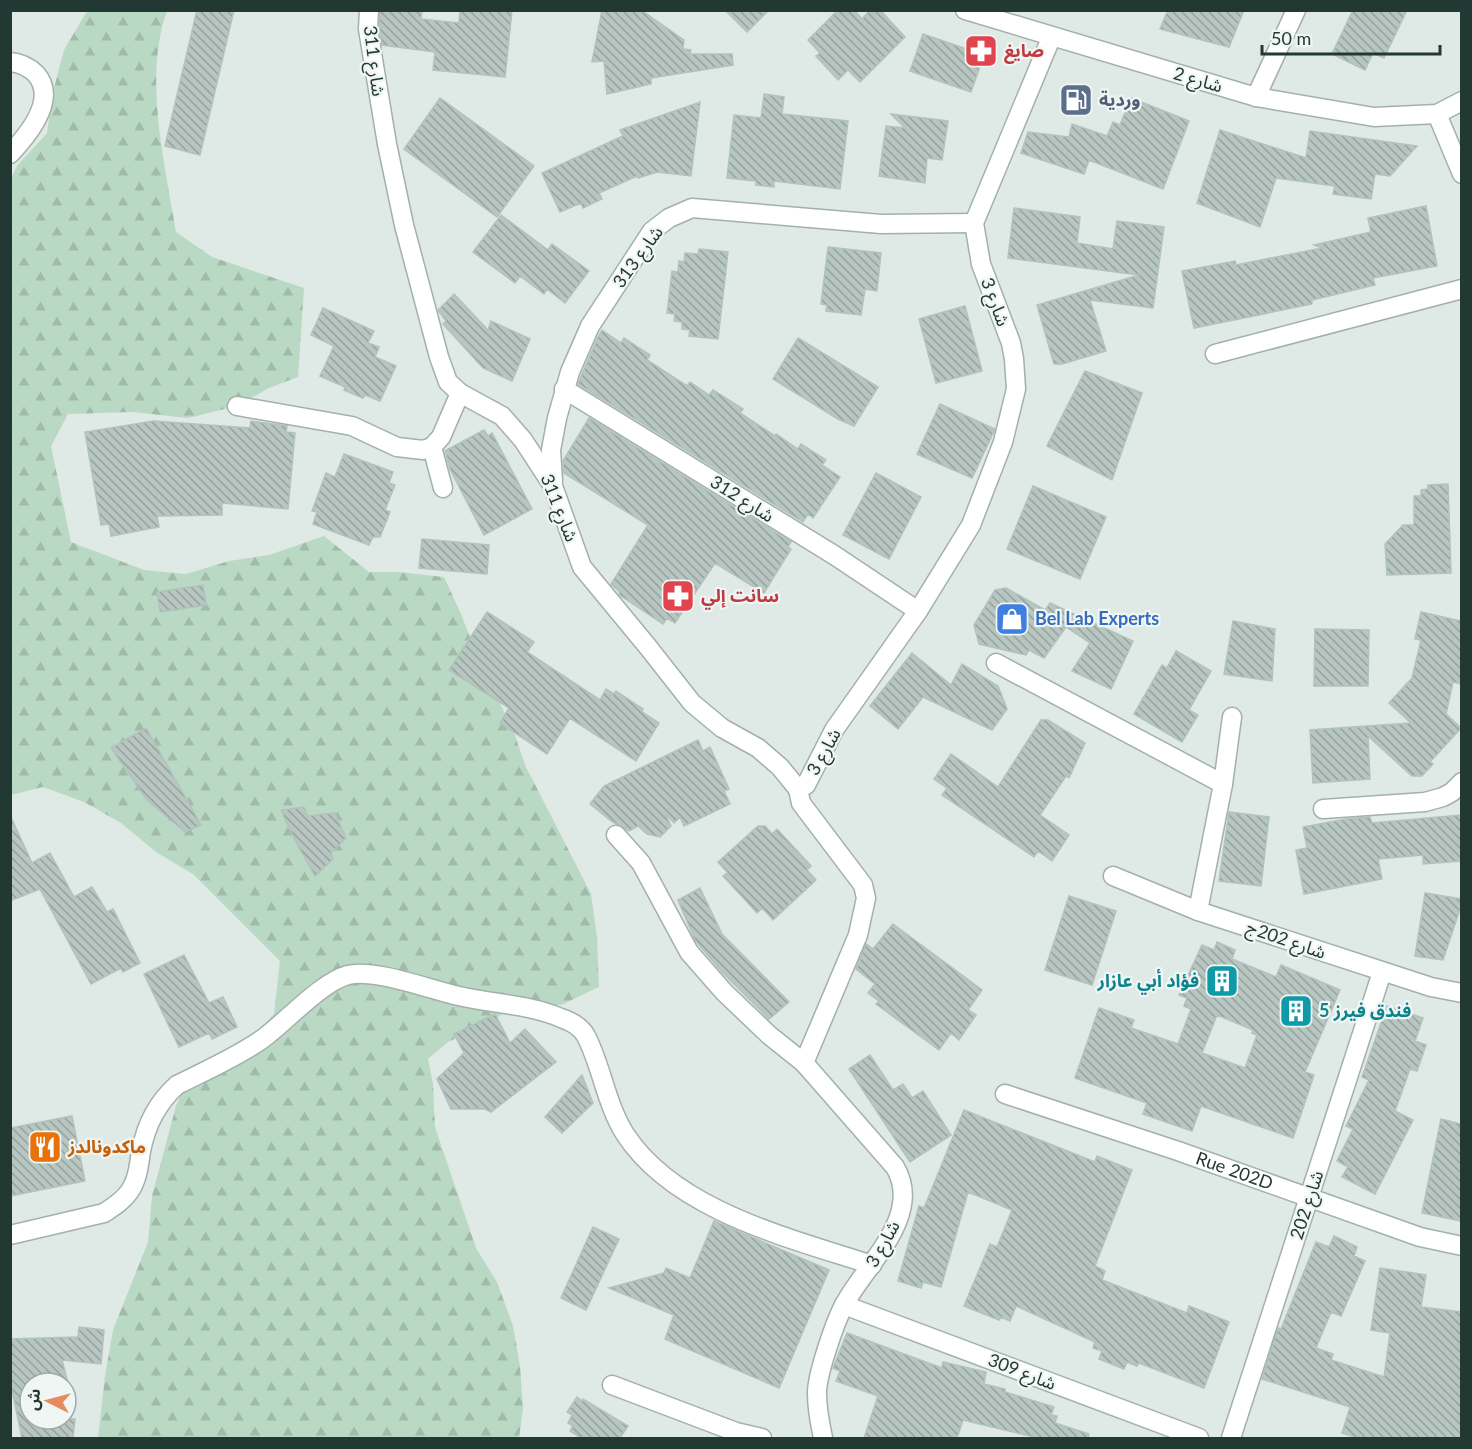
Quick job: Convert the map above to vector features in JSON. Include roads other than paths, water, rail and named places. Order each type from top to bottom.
[{"type":"street","name":"شارع 311","points":[[369,10],[368,29],[379,102],[404,225],[443,371],[448,382],[460,393],[502,416],[523,440],[553,486],[582,567],[692,703],[722,728],[758,748],[780,767],[798,789]]},
{"type":"street","name":"شارع 2","points":[[964,10],[1256,98],[1374,117],[1437,114]]},
{"type":"street","points":[[1256,98],[1296,10]]},
{"type":"street","points":[[974,223],[1051,38]]},
{"type":"street","points":[[10,62],[31,69],[41,80],[44,92],[44,103],[40,114],[25,139],[10,154]]},
{"type":"street","points":[[1461,101],[1437,114],[1461,174]]},
{"type":"street","name":"شارع 313","points":[[553,486],[551,450],[564,389],[570,372],[590,326],[652,231],[669,218],[692,208],[881,224],[974,223]]},
{"type":"street","name":"شارع 3","points":[[823,1438],[817,1391],[828,1345],[844,1305],[872,1266],[899,1217],[904,1191],[901,1176],[895,1167],[804,1063],[858,936],[866,898],[863,885],[801,803],[798,789],[806,785],[834,730],[918,611],[974,517],[1003,442],[1016,389],[1016,373],[1011,343],[984,275],[974,223]]},
{"type":"street","points":[[1215,354],[1461,289]]},
{"type":"street","name":"شارع 312","points":[[564,389],[834,555],[918,611]]},
{"type":"street","points":[[237,406],[352,426],[397,447],[423,450],[432,447],[441,437],[460,393]]},
{"type":"street","points":[[432,447],[443,488]]},
{"type":"street","points":[[996,663],[1223,784]]},
{"type":"street","points":[[1198,911],[1223,784],[1232,717]]},
{"type":"street","points":[[1323,809],[1425,802],[1443,797],[1452,792],[1461,782]]},
{"type":"street","points":[[616,835],[641,863],[689,952],[724,992],[769,1035],[804,1063]]},
{"type":"street","name":"شارع 202ج","points":[[1113,876],[1198,911],[1382,972],[1431,987],[1461,993]]},
{"type":"street","name":"شارع 202","points":[[1231,1438],[1382,972]]},
{"type":"street","points":[[10,1235],[104,1213],[116,1204],[131,1190],[150,1121],[167,1094],[177,1085],[259,1041],[323,988],[346,975],[357,974],[380,976],[459,997],[542,1012],[567,1021],[583,1031],[586,1036],[605,1089],[624,1132],[655,1168],[715,1208],[782,1235],[872,1266]]},
{"type":"street","name":"Rue 202D","points":[[1005,1094],[1178,1151],[1420,1237],[1461,1246]]},
{"type":"street","name":"شارع 309","points":[[844,1305],[1199,1438]]},
{"type":"street","points":[[612,1385],[736,1432],[762,1438]]},
{"type":"place","name":"صايغ","points":[[981,51]]},
{"type":"place","name":"وردية","points":[[1076,100]]},
{"type":"place","name":"سانت إلي","points":[[678,596]]},
{"type":"place","name":"Bel Lab Experts","points":[[1012,619]]},
{"type":"place","name":"فؤاد أبي عازار","points":[[1222,981]]},
{"type":"place","name":"فندق فيرز 5","points":[[1296,1011]]},
{"type":"place","name":"ماكدونالدز","points":[[45,1147]]}]
